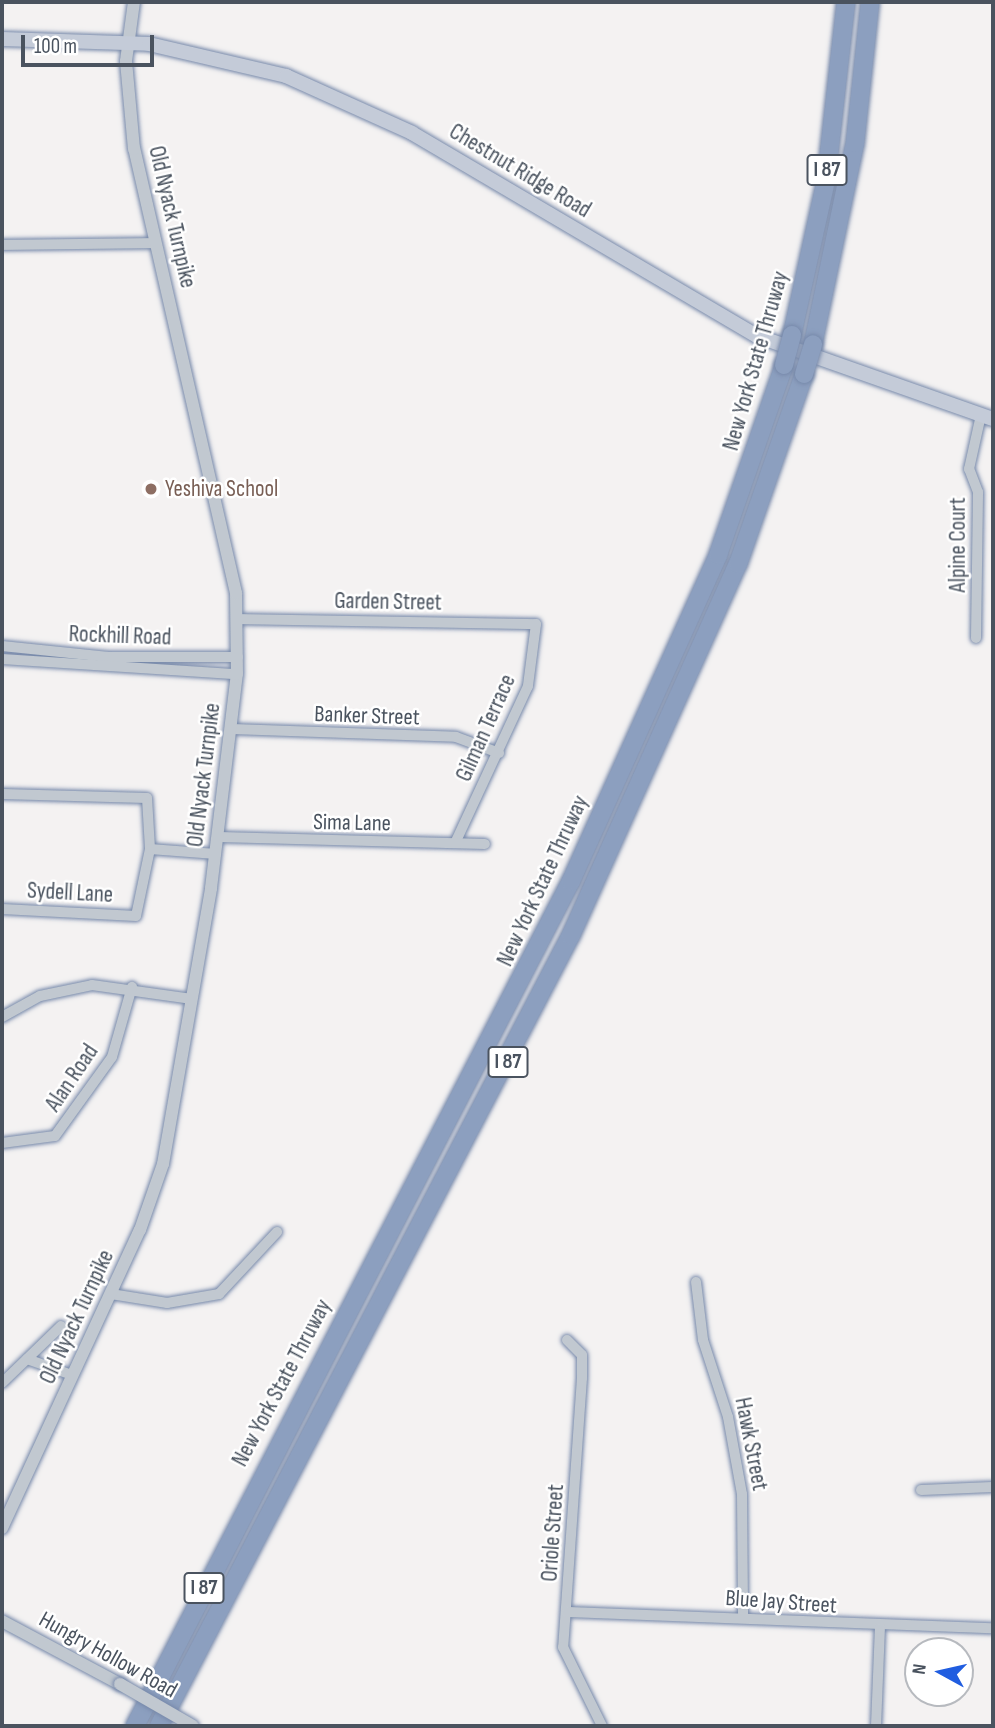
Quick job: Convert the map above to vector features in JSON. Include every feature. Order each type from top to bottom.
[{"type":"highway","name":"New York State Thruway","points":[[135,1726],[561,903],[718,555],[792,335],[826,180],[846,2]]},
{"type":"highway","name":"New York State Thruway","points":[[159,1726],[571,935],[738,564],[813,344],[855,143],[870,2]]},
{"type":"main road","name":"Chestnut Ridge Road","points":[[2,38],[126,42],[205,53],[329,93],[412,133],[757,336],[987,417]]},
{"type":"street","name":"Old Nyack Turnpike","points":[[2,1528],[111,1294],[160,1175],[219,837],[237,674],[239,619],[134,149],[126,42],[134,2]]},
{"type":"street","points":[[2,245],[155,243]]},
{"type":"street","name":"Alpine Court","points":[[976,638],[978,492],[969,469],[987,417]]},
{"type":"street","name":"Garden Street","points":[[239,619],[536,624]]},
{"type":"street","name":"Gilman Terrace","points":[[455,843],[499,753],[528,685],[536,624]]},
{"type":"street","name":"Rockhill Road","points":[[2,646],[107,657],[238,657]]},
{"type":"street","name":"Rockhill Road","points":[[2,659],[237,674]]},
{"type":"street","name":"Banker Street","points":[[232,729],[456,737],[499,753]]},
{"type":"street","points":[[2,794],[147,797],[150,849],[216,855]]},
{"type":"street","name":"Sima Lane","points":[[219,837],[485,844]]},
{"type":"street","name":"Sydell Lane","points":[[2,909],[136,916],[150,849]]},
{"type":"street","points":[[2,1017],[66,988],[132,988],[192,999]]},
{"type":"street","name":"Alan Road","points":[[2,1143],[55,1136],[112,1057],[132,988]]},
{"type":"street","points":[[111,1294],[167,1303],[219,1294],[277,1232]]},
{"type":"street","name":"Hawk Street","points":[[696,1282],[703,1340],[728,1417],[743,1494],[743,1617]]},
{"type":"street","points":[[2,1383],[61,1326]]},
{"type":"street","name":"Oriole Street","points":[[567,1340],[582,1355],[563,1647],[569,1667],[602,1726]]},
{"type":"street","points":[[27,1359],[72,1376]]},
{"type":"street","points":[[920,1490],[993,1488]]},
{"type":"street","name":"Blue Jay Street","points":[[567,1612],[743,1617],[880,1628],[993,1628]]},
{"type":"street","name":"Hungry Hollow Road","points":[[2,1621],[193,1726]]},
{"type":"street","points":[[876,1726],[880,1628]]},
{"type":"place","name":"Yeshiva School","points":[[151,489]]}]
